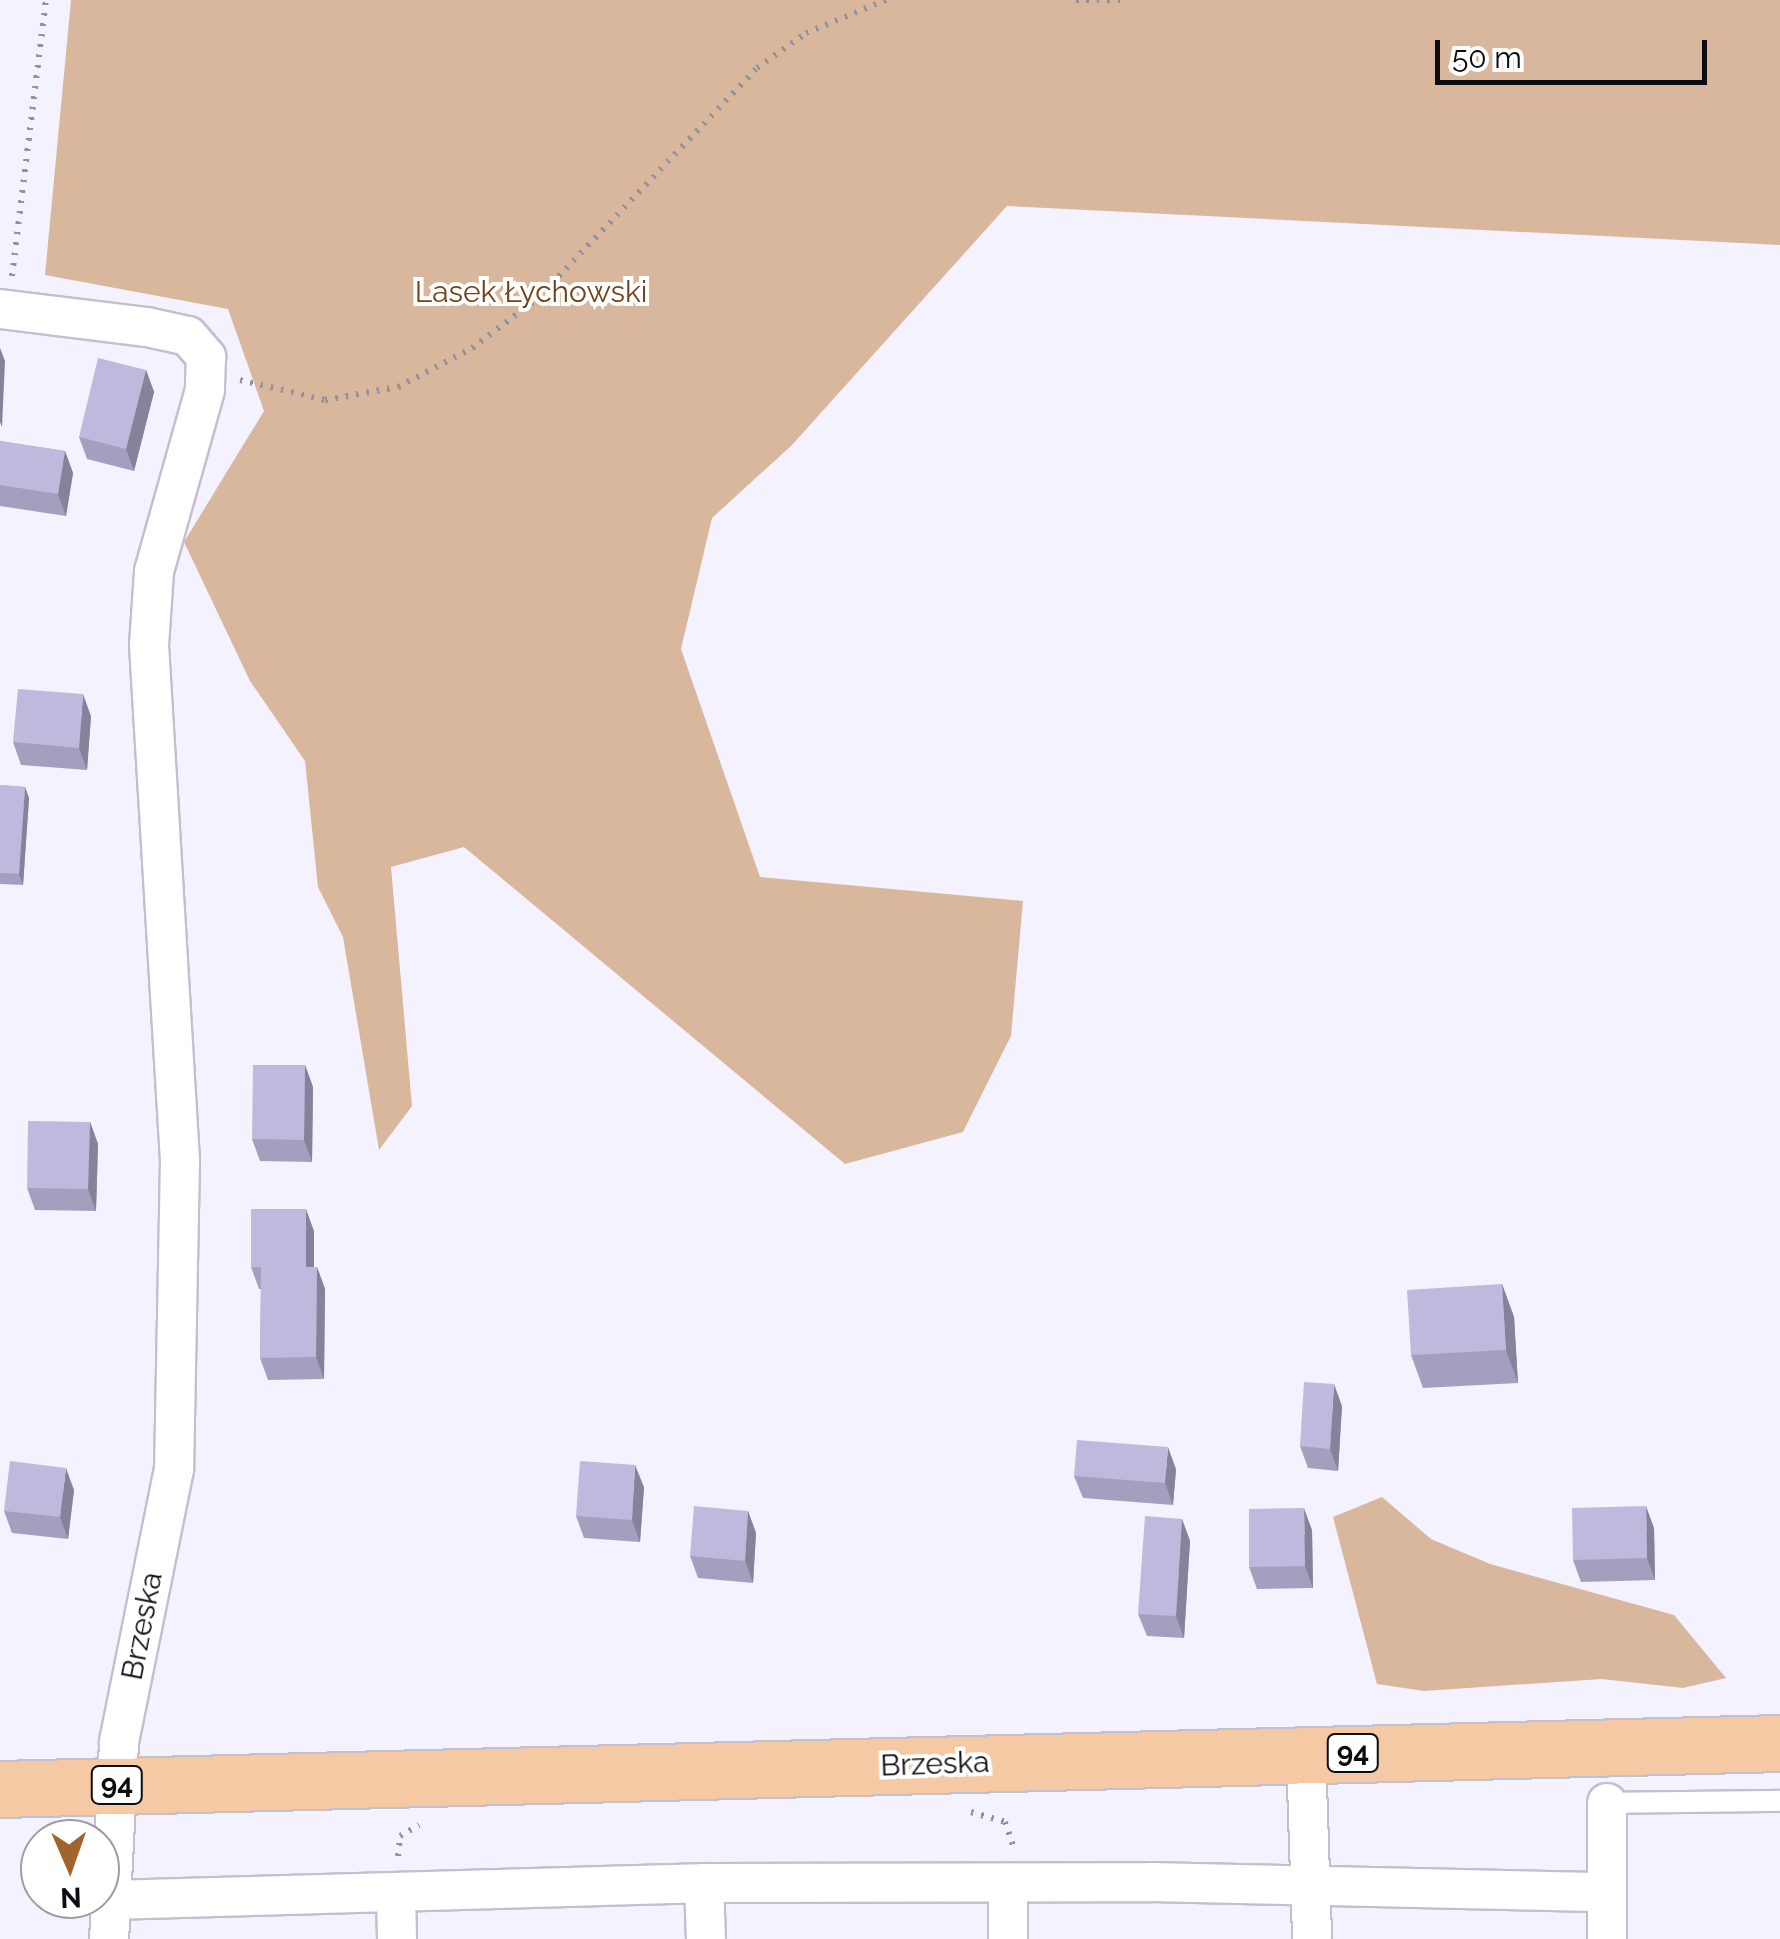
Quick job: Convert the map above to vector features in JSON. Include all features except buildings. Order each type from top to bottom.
[{"type":"main road","name":"Brzeska","points":[[0,1789],[1770,1742]]},
{"type":"street","points":[[6,309],[62,312],[188,336],[206,357],[206,372]]},
{"type":"street","name":"Brzeska","points":[[118,1785],[119,1743],[174,1468],[180,1160],[149,645],[154,572],[206,372]]},
{"type":"street","points":[[1306,1754],[1312,1939]]},
{"type":"street","points":[[116,1819],[118,1785]]},
{"type":"street","points":[[1607,1803],[1607,1939]]},
{"type":"street","points":[[1008,1882],[1008,1939]]},
{"type":"street","points":[[120,1900],[704,1884],[1008,1882],[1606,1892]]},
{"type":"street","points":[[704,1884],[706,1939]]},
{"type":"street","points":[[396,1892],[398,1939]]},
{"type":"lane","points":[[1607,1803],[1780,1801]]},
{"type":"path","points":[[6,309],[49,0]]},
{"type":"path","points":[[206,372],[325,400],[398,387],[472,348],[550,286],[756,68],[806,32],[886,0]]},
{"type":"path","points":[[1076,0],[1125,0]]},
{"type":"path","points":[[953,1811],[1005,1822],[1015,1860],[1008,1882]]},
{"type":"path","points":[[396,1892],[400,1836],[425,1824]]},
{"type":"green space","name":"Lasek Łychowski","points":[[71,0],[1780,0],[1780,245],[1007,206],[792,445],[712,518],[681,649],[760,877],[1023,901],[1011,1036],[963,1132],[845,1164],[464,847],[391,867],[412,1106],[379,1150],[343,937],[318,887],[305,761],[250,681],[184,542],[264,411],[228,309],[45,275]]},
{"type":"green space","points":[[1382,1497],[1431,1539],[1490,1564],[1674,1615],[1726,1678],[1683,1688],[1602,1679],[1424,1691],[1377,1684],[1333,1517]]}]
